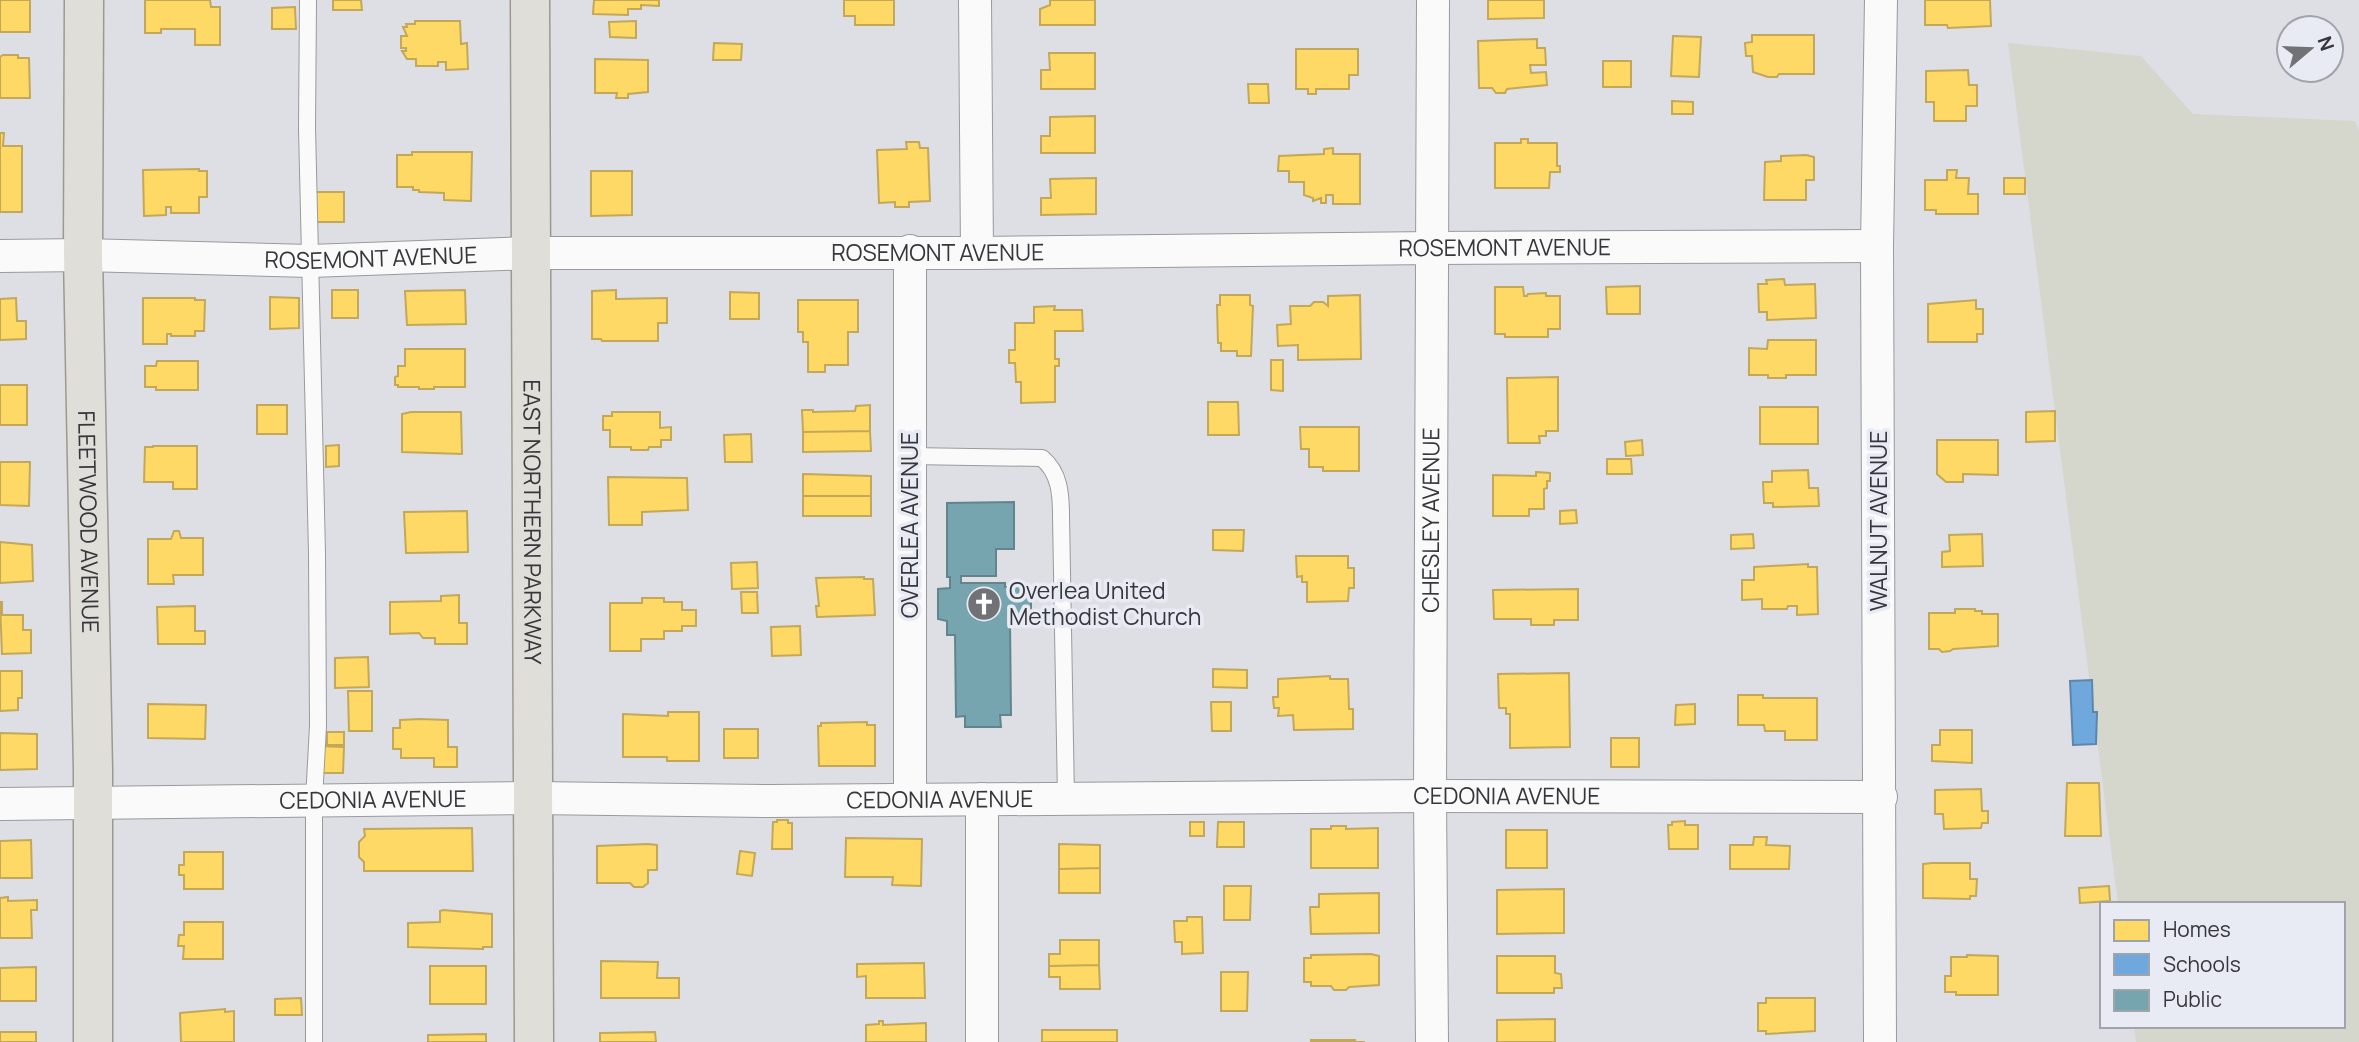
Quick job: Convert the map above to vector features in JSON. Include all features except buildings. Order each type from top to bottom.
[{"type":"main road","name":"FLEETWOOD AVENUE","points":[[84,0],[83,255],[93,802],[93,1042]]},
{"type":"main road","name":"EAST NORTHERN PARKWAY","points":[[530,0],[534,1042]]},
{"type":"street","points":[[975,0],[976,253]]},
{"type":"street","name":"CHESLEY AVENUE","points":[[1432,1042],[1430,796],[1433,0]]},
{"type":"street","name":"WALNUT AVENUE","points":[[1880,1042],[1877,246],[1881,0]]},
{"type":"street","name":"ROSEMONT AVENUE","points":[[0,256],[83,255],[310,261],[532,253],[976,253],[1877,246]]},
{"type":"street","name":"OVERLEA AVENUE","points":[[910,251],[910,799]]},
{"type":"street","name":"CEDONIA AVENUE","points":[[0,804],[534,797],[769,801],[1430,796],[1881,797]]},
{"type":"street","points":[[982,799],[982,1042]]},
{"type":"lane","points":[[308,0],[307,128],[318,726],[314,800],[314,1042]]},
{"type":"lane","points":[[911,456],[1042,458],[1055,475],[1060,491],[1061,516],[1066,799]]},
{"type":"shaded area","points":[[2008,43],[2141,56],[2193,114],[2355,121],[2359,130],[2359,1042],[2136,1042],[2134,1028],[2345,1028],[2345,902],[2118,902]]},
{"type":"place","name":"Overlea United Methodist Church","points":[[984,604]]}]
